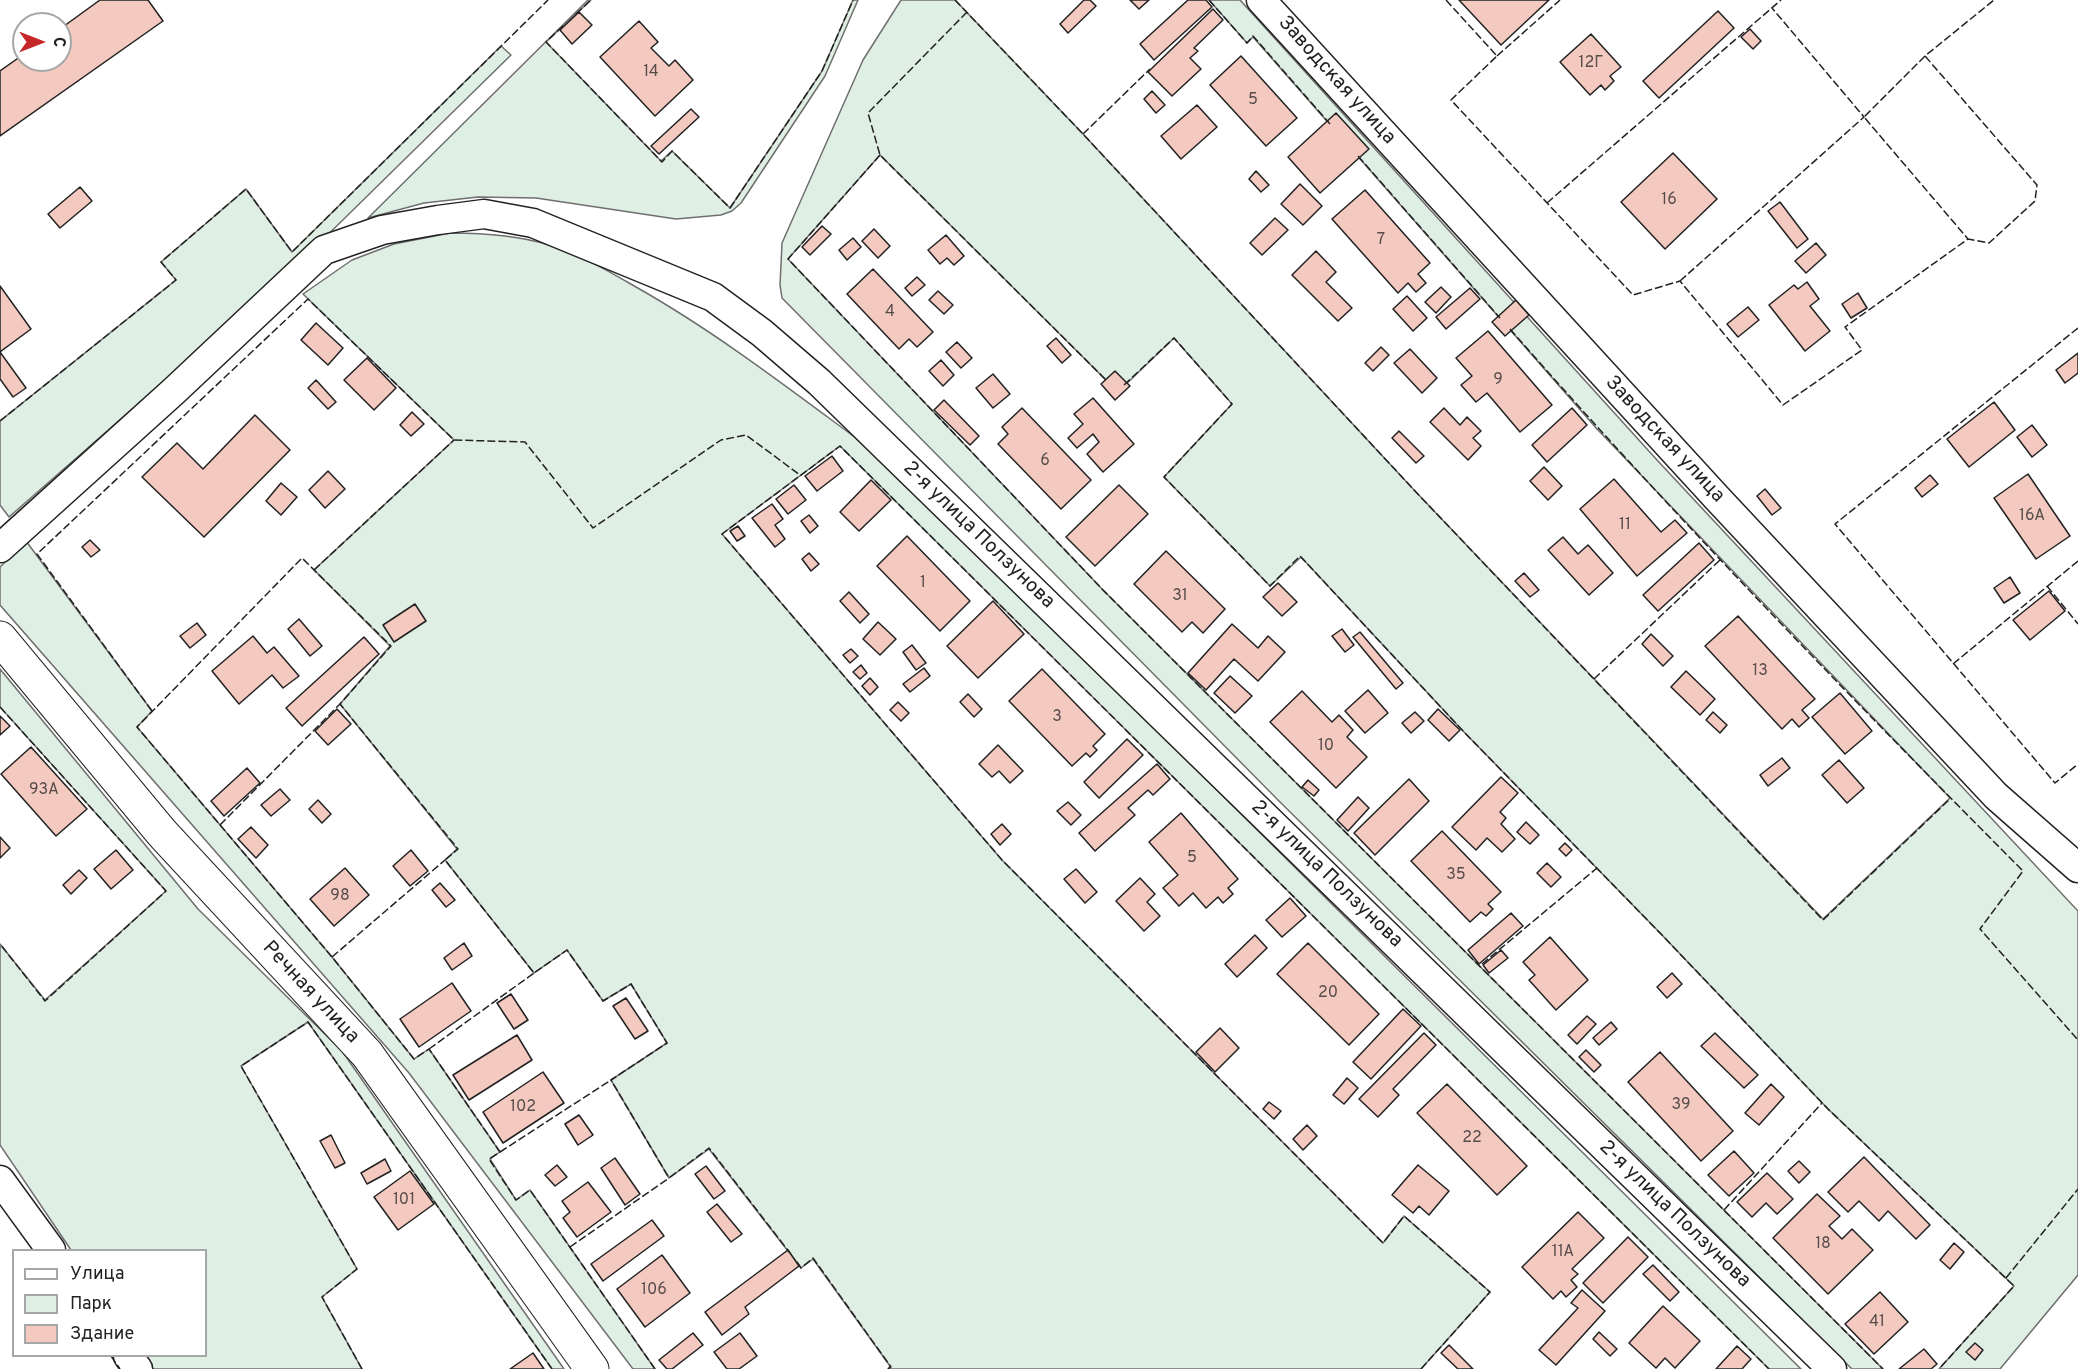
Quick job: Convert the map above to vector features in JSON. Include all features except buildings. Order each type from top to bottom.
[{"type":"street","name":"Заводская улица","points":[[1261,0],[1709,489],[1996,796],[2078,868]]},
{"type":"street","name":"2-я улица Ползунова","points":[[0,548],[174,391],[324,250],[382,230],[484,214],[533,223],[713,297],[762,333],[819,382],[1832,1369]]},
{"type":"street","name":"Речная улица","points":[[0,638],[162,833],[367,1054],[592,1369]]},
{"type":"street","points":[[0,1180],[50,1249]]},
{"type":"street","points":[[129,1357],[138,1369]]},
{"type":"green space","points":[[588,0],[591,0],[546,42],[661,161],[672,151],[730,208],[822,71],[853,0],[858,0],[825,76],[741,203],[732,211],[721,215],[676,219],[536,198],[478,197],[424,203],[368,218]]},
{"type":"green space","points":[[901,0],[955,0],[1415,491],[1823,919],[1950,798],[1597,429],[1253,37],[1247,43],[1209,0],[1240,0],[1657,460],[2078,911],[2078,1275],[2000,1369],[1939,1369],[2014,1286],[1828,1109],[1464,732],[1301,557],[1270,586],[1164,477],[1232,404],[1174,338],[1118,392],[880,155],[788,259],[1103,590],[1883,1369],[1852,1369],[1278,800],[782,298],[780,285],[782,243],[863,60]]},
{"type":"green space","points":[[501,46],[511,55],[300,262],[9,517],[0,505],[0,421],[176,280],[161,262],[246,189],[292,252]]},
{"type":"green space","points":[[450,233],[488,234],[525,239],[572,253],[594,263],[699,325],[879,455],[1801,1369],[1769,1369],[840,446],[722,534],[1002,860],[1383,1243],[1404,1216],[1490,1292],[1421,1369],[888,1369],[890,1366],[813,1259],[801,1268],[709,1149],[669,1178],[611,1080],[667,1043],[631,984],[603,1001],[567,950],[534,973],[445,860],[457,849],[340,704],[390,646],[314,570],[454,440],[303,294],[352,260],[394,244]]},
{"type":"green space","points":[[26,541],[152,711],[137,727],[332,957],[414,1059],[429,1049],[500,1152],[490,1159],[516,1200],[530,1190],[655,1369],[633,1369],[409,1073],[0,605],[0,567]]},
{"type":"green space","points":[[0,669],[198,909],[342,1051],[564,1369],[552,1369],[308,1022],[241,1066],[357,1269],[322,1297],[362,1369],[153,1369],[144,1357],[207,1357],[207,1249],[70,1249],[0,1145],[0,944],[45,1000],[166,891],[0,707]]},
{"type":"fence","points":[[0,421],[176,280],[161,262],[246,189],[292,252],[548,0]]},
{"type":"fence","points":[[576,14],[591,0]]},
{"type":"fence","points":[[563,26],[546,42],[662,162],[672,151],[730,208],[822,71],[853,0]]},
{"type":"fence","points":[[955,0],[1415,491],[1823,920],[1951,798]]},
{"type":"fence","points":[[1209,0],[1247,43],[1253,36],[1330,124]]},
{"type":"fence","points":[[1446,0],[1497,56],[1451,100],[1633,295],[1680,281],[1783,405],[1862,350],[1845,327],[1968,239],[1989,243],[2035,201],[2037,185],[1925,56],[1994,0]]},
{"type":"fence","points":[[1497,56],[1560,0]]},
{"type":"fence","points":[[1547,203],[1781,0]]},
{"type":"fence","points":[[1680,281],[1864,117],[1772,8]]},
{"type":"fence","points":[[967,12],[868,113],[880,155],[1107,381]]},
{"type":"fence","points":[[1925,56],[1864,117],[1968,239]]},
{"type":"fence","points":[[1083,134],[1150,69]]},
{"type":"fence","points":[[880,155],[788,259],[1103,590],[1883,1369]]},
{"type":"fence","points":[[1358,156],[1500,318]]},
{"type":"fence","points":[[152,711],[37,554],[308,299],[454,440],[525,442],[593,528],[721,440],[746,435],[800,475]]},
{"type":"fence","points":[[2078,328],[1835,524],[2055,783],[2078,764]]},
{"type":"fence","points":[[1510,329],[1762,604],[2023,871],[1980,929],[2078,1040]]},
{"type":"fence","points":[[1124,385],[1174,338],[1232,404],[1164,477],[1270,586],[1300,556],[1464,732],[1828,1109],[2014,1286],[1939,1369]]},
{"type":"fence","points":[[314,570],[454,440]]},
{"type":"fence","points":[[1421,1369],[1490,1292],[1404,1216],[1383,1243],[1002,860],[722,534],[840,446],[1769,1369]]},
{"type":"fence","points":[[655,1369],[530,1190],[516,1200],[489,1159],[500,1152],[429,1049],[414,1059],[332,957],[137,727],[302,558],[391,646],[340,704],[458,849],[445,860],[534,973],[567,950],[603,1001],[631,984],[667,1043],[611,1080],[669,1178],[709,1148],[790,1253]]},
{"type":"fence","points":[[1594,679],[1721,559]]},
{"type":"fence","points":[[1953,664],[2078,561]]},
{"type":"fence","points":[[2047,586],[2078,624]]},
{"type":"fence","points":[[220,825],[340,704]]},
{"type":"fence","points":[[0,707],[166,891],[45,1001],[0,944]]},
{"type":"fence","points":[[332,957],[445,860]]},
{"type":"fence","points":[[1482,964],[1597,868]]},
{"type":"fence","points":[[429,1049],[534,973]]},
{"type":"fence","points":[[362,1369],[322,1297],[357,1269],[241,1066],[308,1022],[552,1369]]},
{"type":"fence","points":[[500,1152],[611,1080]]},
{"type":"fence","points":[[1724,1210],[1822,1103]]},
{"type":"fence","points":[[570,1247],[669,1178]]},
{"type":"fence","points":[[2006,1278],[2078,1189]]},
{"type":"fence","points":[[797,1262],[801,1268],[813,1258],[891,1367],[888,1369]]},
{"type":"fence","points":[[112,1357],[120,1369]]}]
